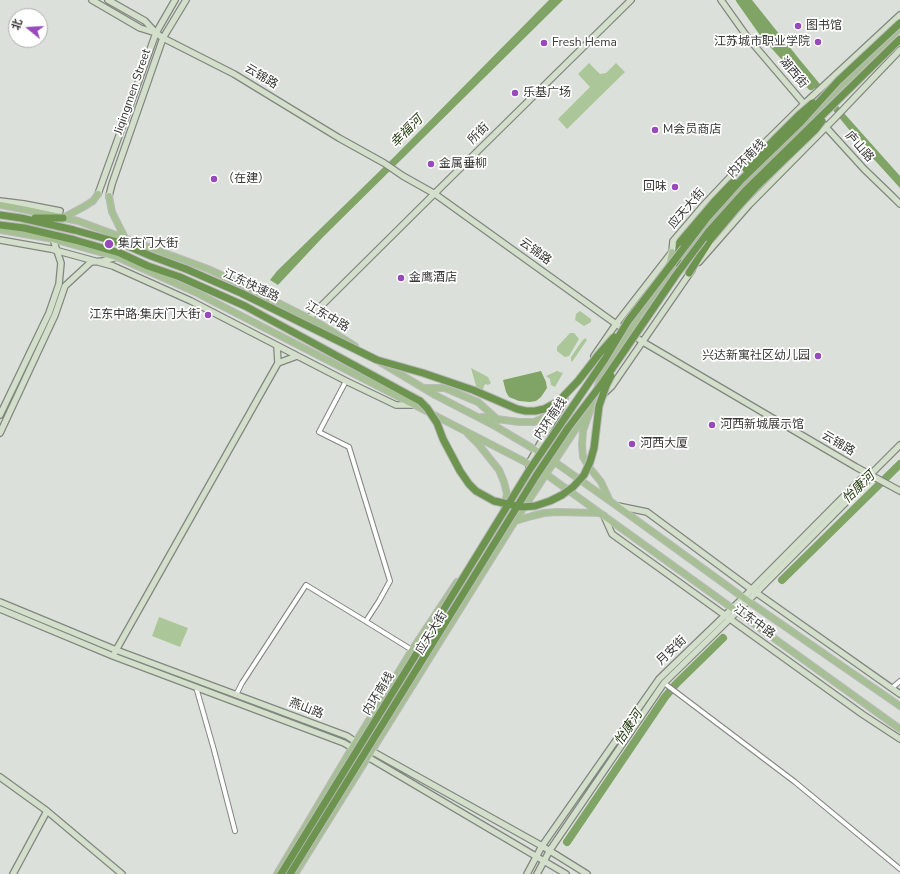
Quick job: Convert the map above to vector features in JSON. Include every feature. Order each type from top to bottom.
[{"type":"highway","name":"内环南线","points":[[281,874],[526,476],[605,359],[628,321],[706,219],[742,179],[801,122],[838,80],[900,23]]},
{"type":"highway","name":"内环南线","points":[[290,874],[536,476],[568,428],[603,382],[676,275],[709,231],[745,191],[900,39]]},
{"type":"highway","points":[[677,263],[680,242],[714,202],[775,138],[838,80]]},
{"type":"highway","points":[[689,273],[710,240],[736,209],[757,186],[815,130],[847,91]]},
{"type":"highway","name":"江东快速路","points":[[0,215],[21,218],[74,230],[122,243],[241,293],[377,360],[423,372],[486,395],[517,409],[526,411],[544,409],[559,401],[578,381],[628,321]]},
{"type":"highway","points":[[21,218],[61,215]]},
{"type":"highway","name":"江东快速路","points":[[0,225],[18,227],[75,240],[120,253],[148,266],[180,277],[245,306],[417,403]]},
{"type":"highway","points":[[18,227],[53,239]]},
{"type":"highway","points":[[417,403],[427,408],[437,423],[454,461],[473,488],[494,501],[522,507],[536,506],[562,495],[573,487],[584,475],[594,448],[599,406],[606,386],[630,342]]},
{"type":"main road","name":"应天大街","points":[[295,874],[514,522],[591,406],[601,377],[629,333],[707,228],[741,188],[900,28]]},
{"type":"main road","name":"应天大街","points":[[277,874],[412,650],[503,511],[529,475],[536,468],[677,263],[705,226],[739,187],[900,33]]},
{"type":"main road","points":[[61,215],[86,206],[93,201],[98,194]]},
{"type":"main road","points":[[109,196],[112,212],[126,238]]},
{"type":"main road","name":"江东中路","points":[[0,205],[61,215],[126,238],[208,269],[322,325],[387,367],[537,450],[554,461],[746,599],[900,706]]},
{"type":"main road","name":"江东中路","points":[[0,230],[53,239],[117,257],[195,292],[417,403],[464,430],[529,463],[900,729]]},
{"type":"main road","points":[[629,333],[670,263],[672,252]]},
{"type":"main road","points":[[477,417],[519,422],[534,422],[546,417],[559,407],[576,382]]},
{"type":"main road","points":[[424,388],[445,388],[478,402],[498,420]]},
{"type":"main road","points":[[591,406],[583,431],[583,457],[601,482],[610,501]]},
{"type":"main road","points":[[464,430],[479,445],[498,470],[504,482],[507,494],[503,511]]},
{"type":"main road","points":[[514,522],[532,516],[551,513],[602,514]]},
{"type":"street","name":"云锦路","points":[[92,0],[140,28],[156,34],[234,74],[339,138],[384,163],[403,176],[435,194],[643,342],[870,475],[900,491]]},
{"type":"street","name":"云锦路","points":[[108,0],[145,21],[156,34]]},
{"type":"street","name":"Jiqingmen Street","points":[[98,194],[156,34],[176,0]]},
{"type":"street","name":"Jiqingmen Street","points":[[109,196],[114,177],[163,38],[186,0]]},
{"type":"street","name":"所街","points":[[309,318],[631,0]]},
{"type":"street","name":"湖西街","points":[[721,0],[748,38],[804,104]]},
{"type":"street","name":"应天大街","points":[[529,463],[576,382],[616,324],[672,252],[673,241],[702,206],[733,174],[804,104],[900,15]]},
{"type":"street","name":"应天大街","points":[[591,406],[612,386],[689,273],[749,205],[900,50]]},
{"type":"street","name":"庐山路","points":[[804,104],[815,114],[864,169],[900,204]]},
{"type":"street","name":"江东中路","points":[[0,201],[24,204],[61,215]]},
{"type":"street","points":[[0,415],[49,313],[59,284],[62,263],[53,239]]},
{"type":"street","name":"江东中路","points":[[0,240],[57,250],[113,266],[191,301],[277,346],[396,405],[417,403]]},
{"type":"street","points":[[0,433],[55,315],[65,286],[91,262],[117,257]]},
{"type":"street","points":[[113,656],[278,363],[277,346]]},
{"type":"street","points":[[278,363],[297,356]]},
{"type":"street","points":[[346,381],[319,432],[349,447],[390,581],[366,621]]},
{"type":"street","name":"月安街","points":[[527,874],[542,846],[660,678],[746,599],[866,482],[870,475],[900,445]]},
{"type":"street","points":[[529,463],[529,475]]},
{"type":"street","name":"江东中路","points":[[617,506],[647,512],[900,694]]},
{"type":"street","name":"江东中路","points":[[602,514],[612,534],[862,714],[900,739]]},
{"type":"street","points":[[236,695],[242,683],[306,586],[412,650]]},
{"type":"street","name":"燕山路","points":[[0,602],[116,650],[347,736],[354,745],[368,757],[566,874]]},
{"type":"street","name":"燕山路","points":[[0,609],[113,656],[344,743],[372,751],[550,850],[587,874]]},
{"type":"street","points":[[537,874],[550,850],[664,684],[727,616]]},
{"type":"street","points":[[892,688],[900,681]]},
{"type":"street","points":[[664,684],[795,782],[900,869]]},
{"type":"street","points":[[196,687],[235,831]]},
{"type":"street","points":[[0,777],[47,811],[122,874]]},
{"type":"street","points":[[13,874],[47,811]]},
{"type":"shaded area","points":[[549,0],[563,0],[322,238],[278,285],[270,280],[277,271],[394,157]]},
{"type":"shaded area","points":[[739,0],[752,0],[843,112],[900,176],[900,188],[870,155]]},
{"type":"shaded area","points":[[589,63],[600,74],[606,73],[616,63],[625,72],[567,129],[558,119],[590,87],[578,74]]},
{"type":"shaded area","points":[[580,311],[591,319],[591,322],[584,326],[575,320],[576,314]]},
{"type":"shaded area","points":[[570,333],[574,333],[579,339],[569,356],[565,357],[557,351],[557,347]]},
{"type":"shaded area","points":[[585,338],[587,340],[572,362],[571,357]]},
{"type":"shaded area","points":[[471,368],[488,377],[491,383],[488,385],[485,384],[481,393],[478,393]]},
{"type":"shaded area","points":[[541,371],[547,388],[541,397],[536,401],[530,402],[519,401],[509,397],[503,380]]},
{"type":"shaded area","points":[[557,371],[563,373],[555,387],[551,385],[550,379],[546,376]]},
{"type":"shaded area","points":[[159,617],[188,628],[180,647],[152,636]]},
{"type":"waterway","points":[[740,0],[764,34],[811,86]]},
{"type":"waterway","name":"怡康河","points":[[782,580],[900,464]]},
{"type":"waterway","name":"怡康河","points":[[567,842],[665,697],[676,684],[723,638]]},
{"type":"place","name":"图书馆","points":[[798,26]]},
{"type":"place","name":"江苏城市职业学院","points":[[818,42]]},
{"type":"place","name":"Fresh Hema","points":[[544,43]]},
{"type":"place","name":"乐基广场","points":[[515,93]]},
{"type":"place","name":"M会员商店","points":[[655,130]]},
{"type":"place","name":"金属垂柳","points":[[431,164]]},
{"type":"place","name":"（在建）","points":[[214,179]]},
{"type":"place","name":"回味","points":[[675,187]]},
{"type":"place","name":"集庆门大街","points":[[109,244]]},
{"type":"place","name":"金鹰酒店","points":[[401,278]]},
{"type":"place","name":"江东中路·集庆门大街","points":[[208,315]]},
{"type":"place","name":"兴达新寓社区幼儿园","points":[[818,356]]},
{"type":"place","name":"河西新城展示馆","points":[[712,425]]},
{"type":"place","name":"河西大厦","points":[[632,444]]},
{"type":"water label","name":"幸福河","points":[[407,132]]}]
